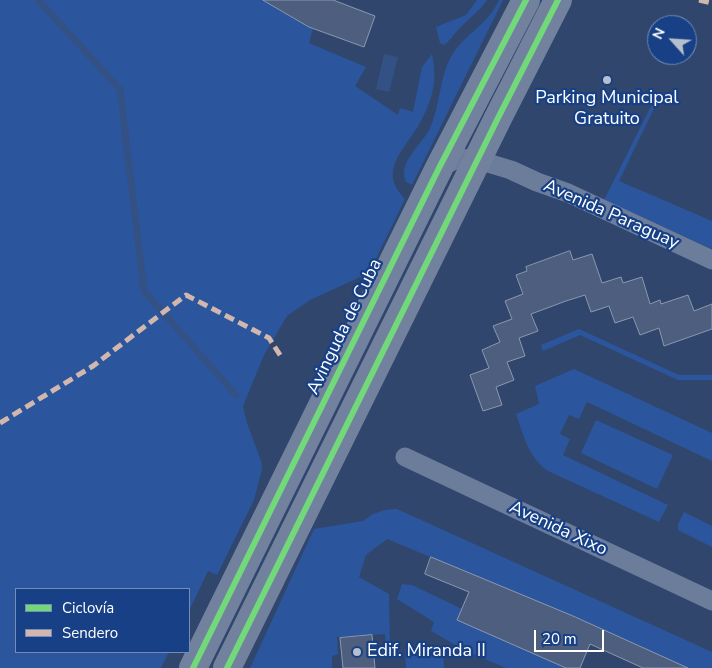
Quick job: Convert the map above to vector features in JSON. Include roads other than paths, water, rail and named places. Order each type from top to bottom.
[{"type":"main road","name":"Avinguda de Cuba","points":[[193,668],[439,168],[526,0]]},
{"type":"main road","points":[[227,668],[558,0]]},
{"type":"street","points":[[498,118],[496,140],[498,152],[511,170]]},
{"type":"street","name":"Avenida Paraguay","points":[[439,168],[459,158],[478,160],[511,170],[712,260]]},
{"type":"street","name":"Avenida Xixo","points":[[404,457],[712,601]]},
{"type":"waterway","points":[[38,0],[120,89],[144,291],[236,395]]},
{"type":"place","name":"Parking Municipal Gratuito","points":[[607,80]]},
{"type":"place","name":"Edif. Miranda II","points":[[357,652]]}]
